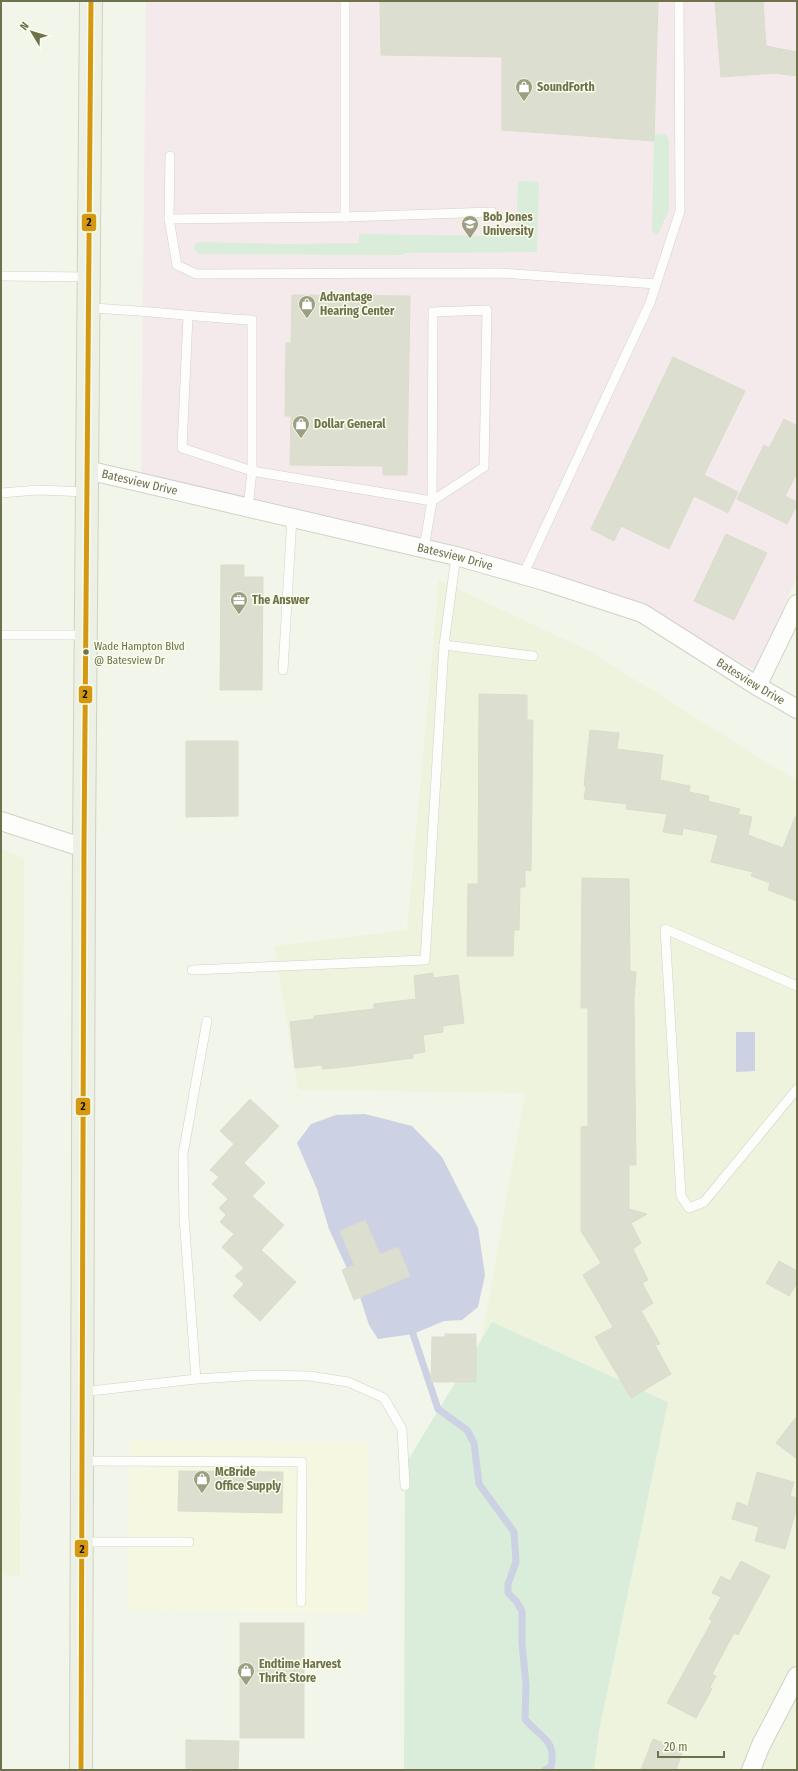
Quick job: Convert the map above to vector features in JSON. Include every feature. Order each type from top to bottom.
[{"type":"main road","points":[[81,1770],[85,635],[90,1]]},
{"type":"street","name":"Batesview Drive","points":[[87,470],[456,556],[523,575],[642,613],[757,686],[797,709]]},
{"type":"street","points":[[757,686],[797,604]]},
{"type":"street","points":[[1,821],[84,848]]},
{"type":"street","points":[[751,1770],[761,1745],[797,1676]]},
{"type":"lane","points":[[345,1],[345,217]]},
{"type":"lane","points":[[523,575],[650,303],[680,211],[679,1]]},
{"type":"lane","points":[[170,156],[169,219],[177,265],[196,274],[501,272],[656,284]]},
{"type":"lane","points":[[169,219],[345,217],[492,212]]},
{"type":"lane","points":[[1,276],[88,276]]},
{"type":"lane","points":[[88,308],[138,310],[188,316],[252,320],[252,471],[248,508]]},
{"type":"lane","points":[[188,316],[182,448],[252,471],[432,501],[484,467],[487,310],[433,312],[432,501],[424,548]]},
{"type":"lane","points":[[3,491],[38,490],[87,492]]},
{"type":"lane","points":[[283,670],[292,518]]},
{"type":"lane","points":[[192,970],[425,960],[444,646],[456,556]]},
{"type":"lane","points":[[1,634],[85,635]]},
{"type":"lane","points":[[444,646],[533,656]]},
{"type":"lane","points":[[797,986],[665,929],[681,1196],[689,1208],[704,1202],[797,1089]]},
{"type":"lane","points":[[196,1379],[184,1217],[183,1154],[207,1021]]},
{"type":"lane","points":[[82,1392],[196,1379],[262,1375],[310,1376],[348,1382],[384,1398],[402,1429],[405,1486]]},
{"type":"lane","points":[[82,1461],[302,1462],[301,1602]]},
{"type":"lane","points":[[82,1542],[189,1542]]},
{"type":"shaded area","name":"Bob Jones University","points":[[146,1],[797,1],[797,577],[755,670],[619,597],[141,477]]},
{"type":"shaded area","points":[[654,134],[665,134],[669,139],[669,210],[658,234],[652,231]]},
{"type":"shaded area","points":[[518,181],[539,182],[537,252],[404,253],[404,255],[198,254],[194,249],[195,244],[200,242],[288,244],[359,243],[359,234],[516,236]]},
{"type":"shaded area","points":[[439,580],[591,652],[797,781],[797,1770],[594,1770],[599,1731],[668,1402],[492,1322],[482,1338],[525,1093],[298,1090],[274,946],[407,930]]},
{"type":"shaded area","points":[[1,849],[24,858],[20,1576],[1,1575]]},
{"type":"shaded area","points":[[492,1322],[668,1402],[599,1731],[594,1770],[404,1770],[405,1465]]},
{"type":"shaded area","points":[[130,1441],[368,1442],[368,1614],[128,1610]]},
{"type":"water","points":[[736,1032],[755,1032],[755,1071],[736,1072]]},
{"type":"water","points":[[365,1114],[412,1126],[442,1157],[478,1228],[485,1275],[478,1307],[462,1320],[444,1321],[413,1334],[378,1339],[369,1325],[360,1297],[329,1229],[317,1189],[297,1143],[311,1124],[336,1115]]},
{"type":"building","points":[[380,1],[658,1],[654,141],[502,130],[502,57],[381,55]]},
{"type":"building","points":[[715,1],[763,1],[766,46],[797,52],[797,76],[775,73],[721,77]]},
{"type":"building","points":[[292,295],[410,296],[407,475],[383,475],[383,466],[290,465],[291,416],[285,416],[286,343],[291,343]]},
{"type":"building","points":[[673,357],[745,391],[704,475],[738,492],[728,513],[694,496],[669,549],[621,526],[614,541],[591,529]]},
{"type":"building","points":[[784,419],[797,426],[797,473],[785,496],[797,502],[797,505],[787,524],[737,499],[764,445],[769,448]]},
{"type":"building","points":[[726,534],[767,553],[734,620],[694,601]]},
{"type":"building","points":[[221,565],[244,565],[244,577],[263,577],[262,690],[220,690]]},
{"type":"building","points":[[479,694],[527,695],[527,720],[533,720],[531,871],[525,870],[525,887],[520,887],[519,930],[514,930],[513,956],[467,956],[468,884],[478,884]]},
{"type":"building","points":[[590,730],[619,733],[617,749],[663,755],[660,780],[690,786],[689,792],[709,796],[708,801],[740,809],[738,814],[752,817],[748,835],[783,848],[795,817],[797,817],[797,901],[768,890],[770,883],[751,876],[753,872],[711,862],[718,835],[683,828],[682,835],[663,832],[667,814],[626,809],[627,804],[584,799]]},
{"type":"building","points":[[186,741],[238,741],[238,816],[186,817]]},
{"type":"building","points":[[582,878],[629,879],[630,971],[636,972],[634,998],[636,1165],[629,1165],[629,1209],[647,1214],[631,1223],[641,1243],[633,1249],[648,1280],[642,1283],[653,1303],[641,1311],[660,1344],[655,1345],[671,1374],[631,1398],[595,1337],[613,1327],[583,1275],[601,1263],[581,1231],[581,1127],[588,1126],[588,1008],[581,1008]]},
{"type":"building","points":[[433,973],[433,978],[458,975],[464,1023],[443,1026],[443,1032],[423,1035],[425,1052],[413,1054],[413,1058],[352,1066],[323,1069],[322,1065],[295,1068],[290,1022],[314,1019],[314,1016],[374,1009],[374,1004],[416,999],[414,976]]},
{"type":"building","points":[[250,1099],[279,1126],[244,1163],[265,1183],[252,1196],[284,1225],[261,1250],[296,1282],[260,1321],[233,1296],[244,1284],[235,1276],[244,1268],[222,1247],[234,1234],[220,1222],[226,1215],[219,1208],[228,1199],[212,1184],[219,1177],[210,1170],[234,1144],[220,1131]]},
{"type":"building","points":[[365,1220],[380,1254],[398,1247],[410,1276],[354,1300],[342,1270],[354,1265],[340,1231]]},
{"type":"building","points":[[779,1261],[797,1271],[797,1283],[789,1296],[766,1283]]},
{"type":"building","points":[[445,1334],[476,1334],[476,1382],[431,1382],[432,1337],[445,1337]]},
{"type":"building","points":[[797,1416],[797,1459],[776,1443]]},
{"type":"building","points":[[179,1471],[283,1472],[282,1513],[178,1511]]},
{"type":"building","points":[[757,1472],[794,1482],[790,1496],[797,1498],[797,1507],[785,1549],[755,1541],[759,1527],[732,1519],[737,1502],[748,1506]]},
{"type":"building","points":[[741,1561],[770,1576],[738,1635],[734,1633],[712,1674],[716,1676],[710,1687],[712,1689],[696,1718],[667,1703],[712,1621],[709,1619],[721,1597],[712,1593],[721,1576],[730,1581]]},
{"type":"building","points":[[240,1623],[304,1623],[304,1738],[240,1738]]},
{"type":"building","points":[[653,1739],[683,1750],[676,1770],[641,1770]]},
{"type":"building","points":[[186,1740],[239,1741],[238,1770],[186,1770]]},
{"type":"waterway","points":[[413,1334],[438,1409],[467,1430],[474,1443],[479,1484],[514,1532],[516,1562],[508,1584],[508,1593],[516,1601],[522,1611],[522,1643],[526,1685],[525,1719],[546,1740],[552,1750],[551,1767],[545,1770]]},
{"type":"transit line","name":"2","points":[[81,1770],[84,848],[91,1]]},
{"type":"place","name":"SoundForth","points":[[524,102]]},
{"type":"place","name":"Bob Jones University","points":[[470,239]]},
{"type":"place","name":"Advantage Hearing Center","points":[[307,319]]},
{"type":"place","name":"Dollar General","points":[[301,439]]},
{"type":"place","name":"The Answer","points":[[239,615]]},
{"type":"place","name":"Wade Hampton Blvd @ Batesview Dr","points":[[86,652]]},
{"type":"place","name":"McBride Office Supply","points":[[202,1494]]},
{"type":"place","name":"Endtime Harvest Thrift Store","points":[[246,1686]]}]
